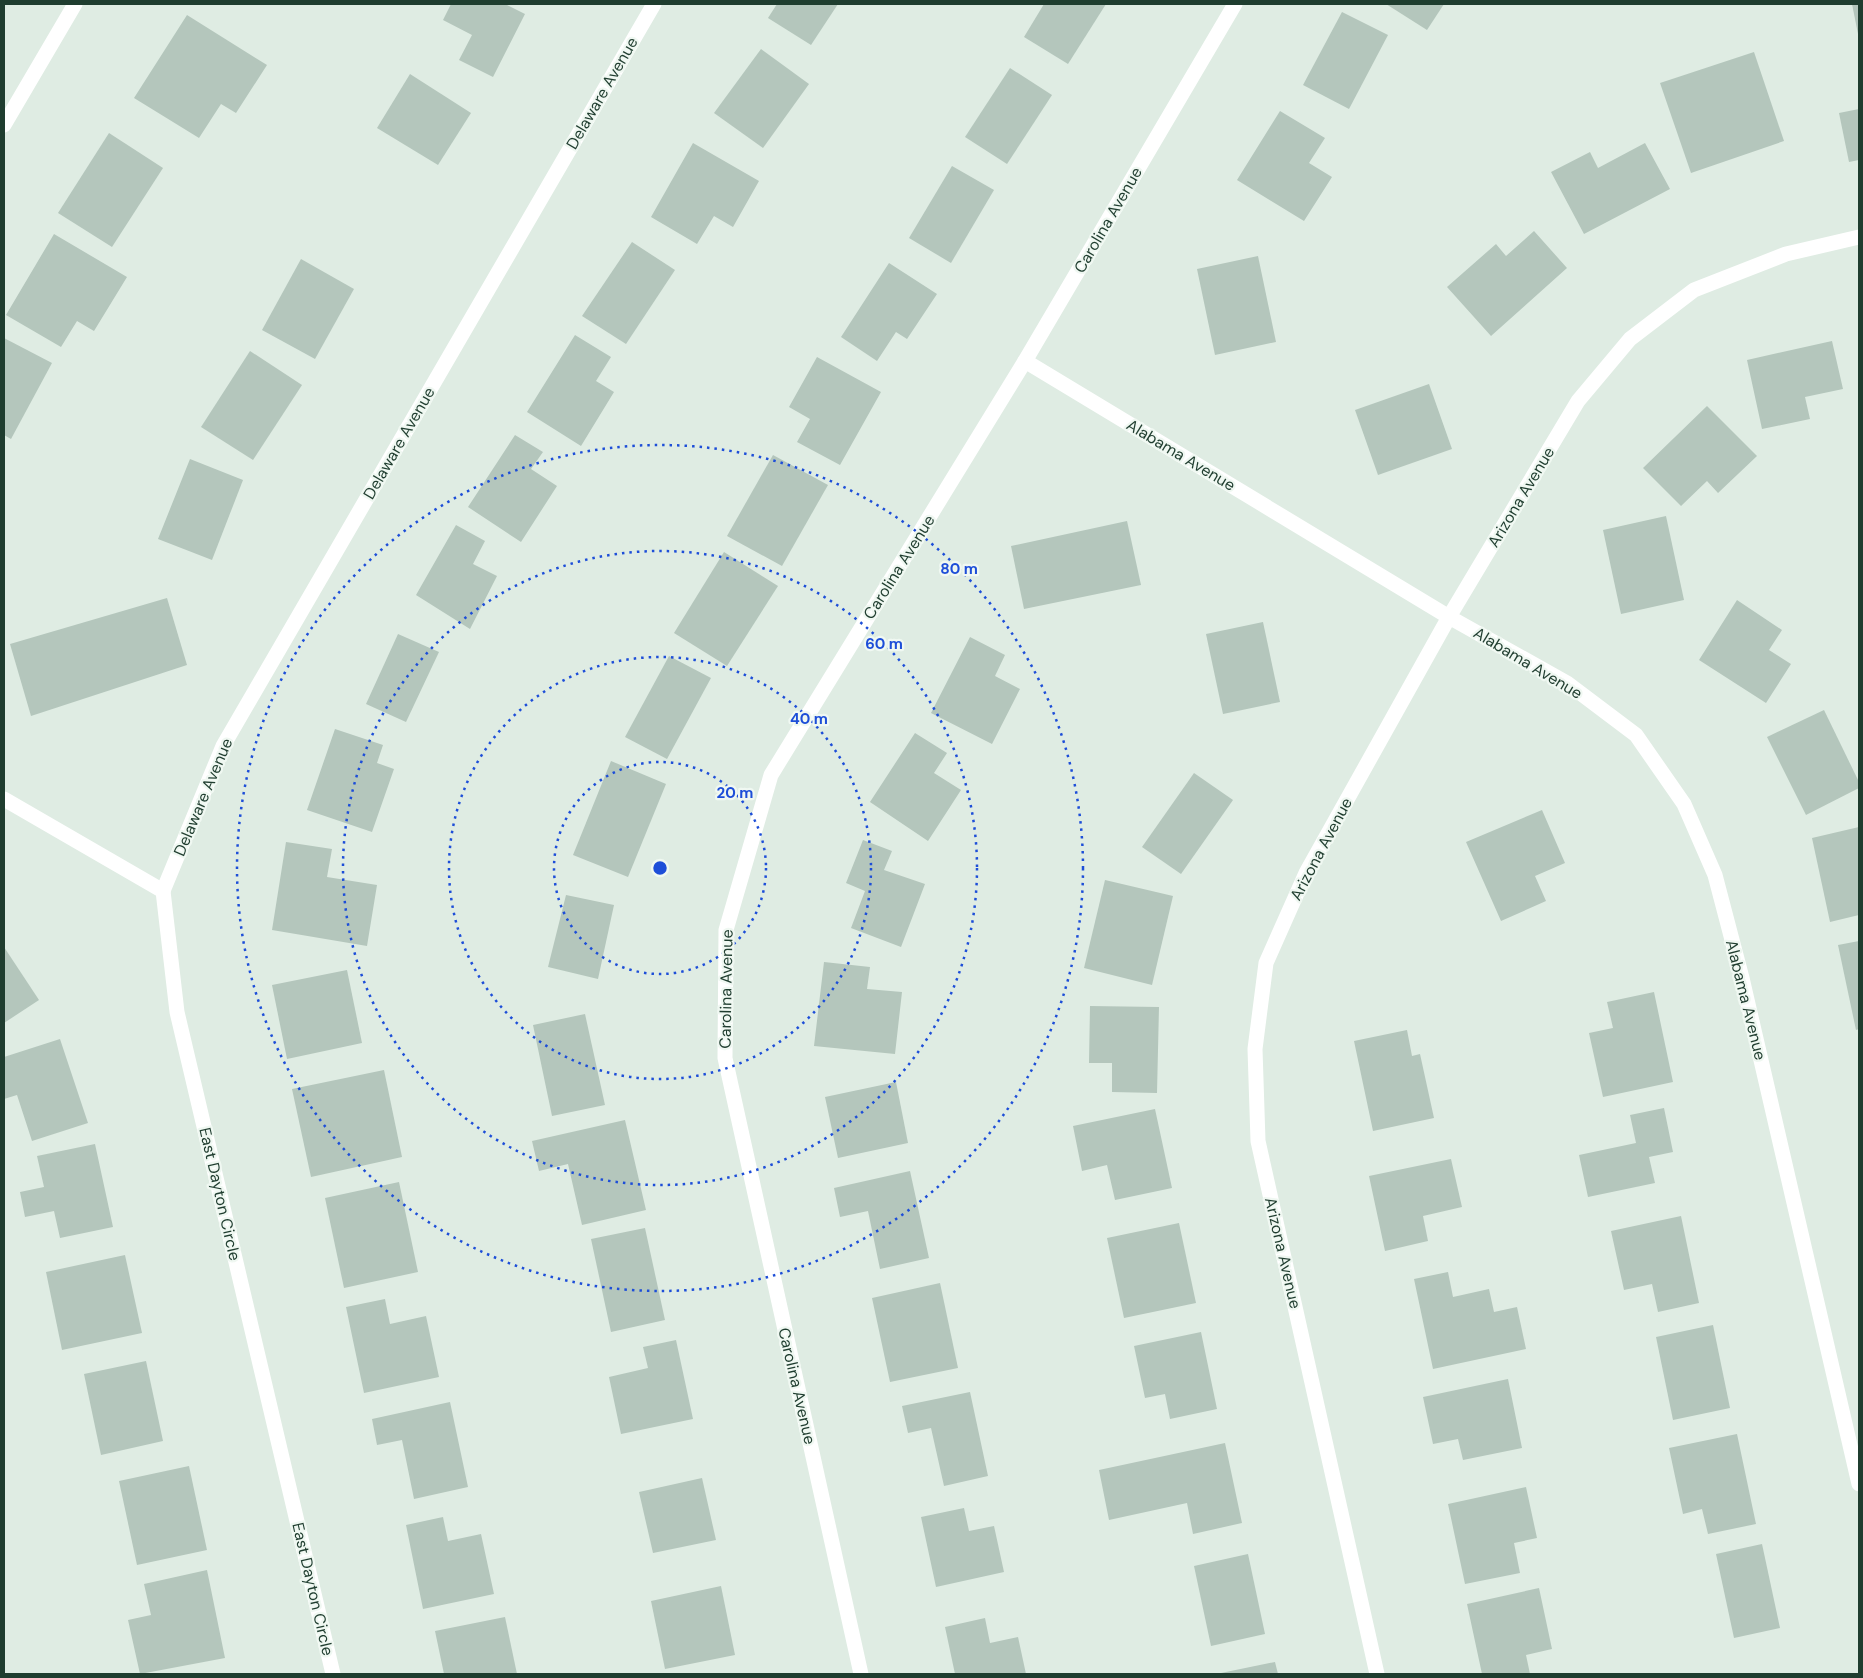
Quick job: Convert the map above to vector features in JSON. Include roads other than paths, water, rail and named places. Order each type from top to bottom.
[{"type":"street","points":[[4,125],[75,4]]},
{"type":"street","name":"Delaware Avenue","points":[[163,891],[223,746],[654,4]]},
{"type":"street","name":"Carolina Avenue","points":[[861,1674],[724,1058],[726,930],[771,775],[1025,361],[1234,4]]},
{"type":"street","name":"Arizona Avenue","points":[[1377,1674],[1258,1141],[1256,1049],[1266,963],[1306,873],[1449,617],[1578,401],[1630,339],[1694,290],[1786,254],[1859,237]]},
{"type":"street","name":"Alabama Avenue","points":[[1025,361],[1449,617],[1567,683],[1636,735],[1684,804],[1715,875],[1740,968],[1859,1484]]},
{"type":"street","points":[[4,799],[163,891]]},
{"type":"street","name":"East Dayton Circle","points":[[163,891],[177,1012],[333,1674]]}]
